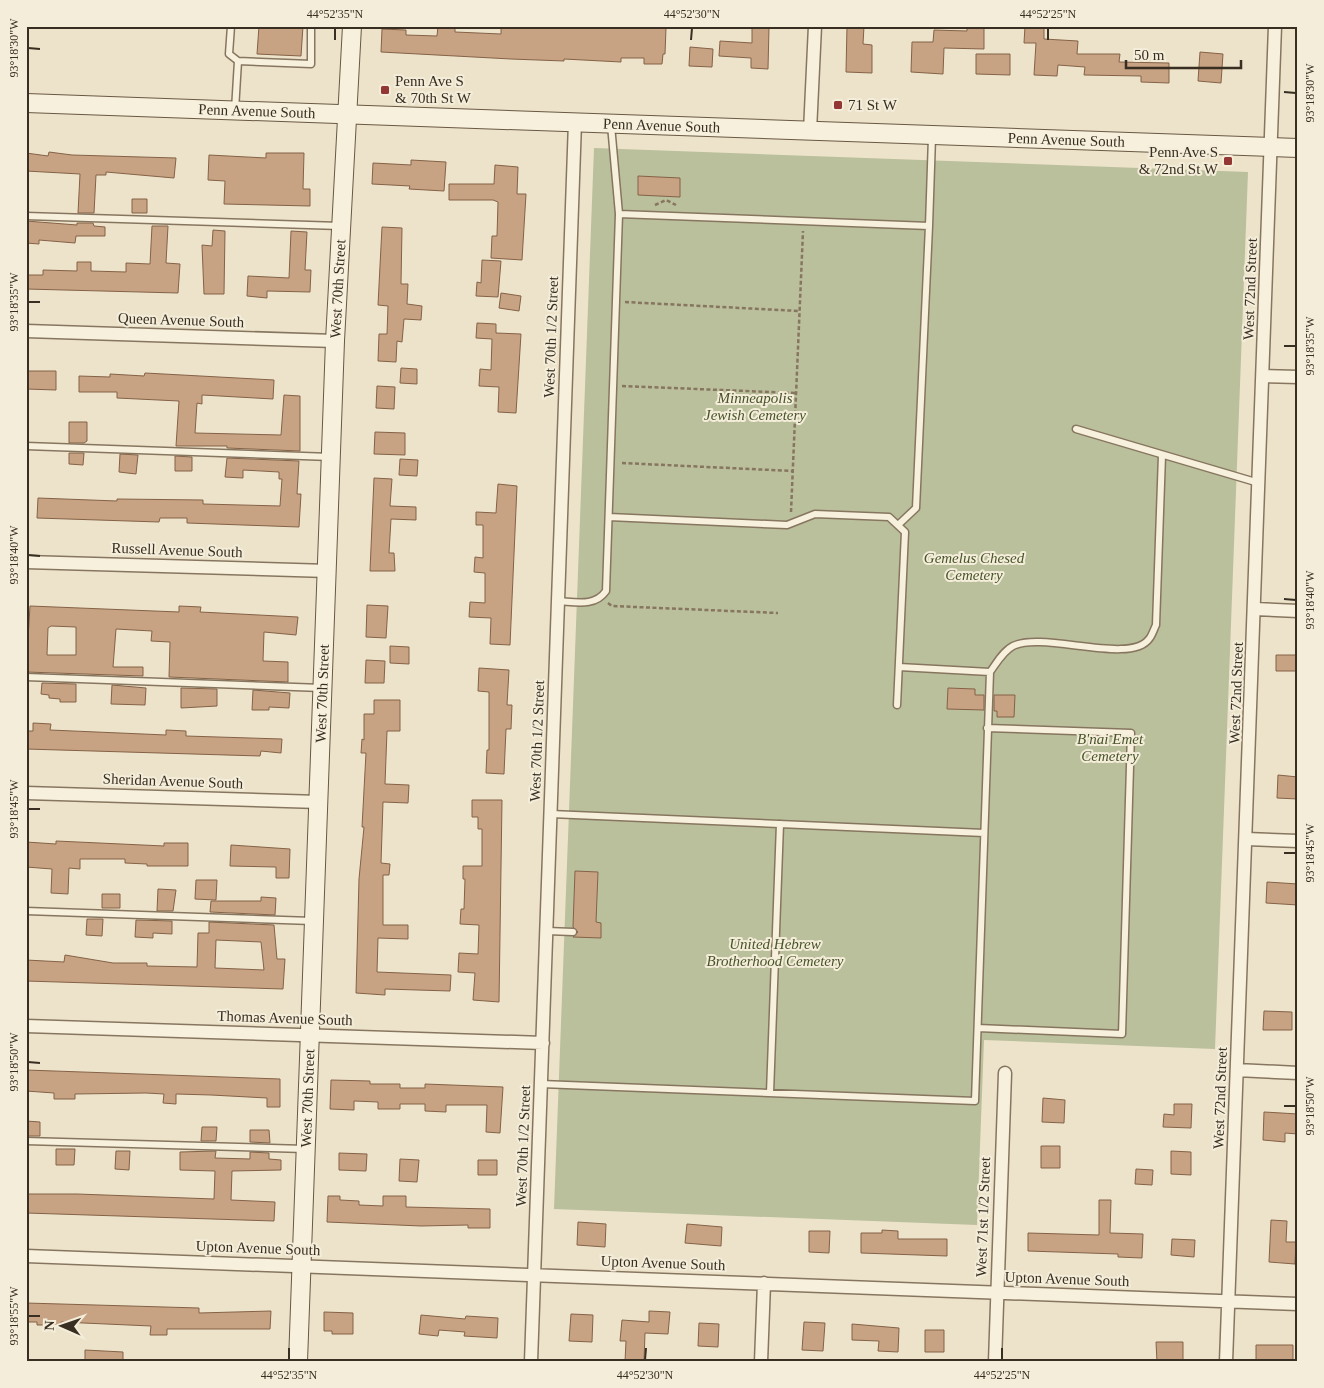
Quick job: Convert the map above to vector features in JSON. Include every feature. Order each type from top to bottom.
[{"type":"street","name":"West 70th Street","points":[[298,1362],[316,921],[335,341],[352,26]]},
{"type":"street","points":[[810,131],[814,26]]},
{"type":"street","name":"West 72nd Street","points":[[1226,1362],[1264,376],[1275,26]]},
{"type":"street","name":"Penn Avenue South","points":[[26,102],[1298,148]]},
{"type":"street","name":"West 70th 1/2 Street","points":[[531,1362],[575,122]]},
{"type":"street","name":"Queen Avenue South","points":[[26,331],[335,341]]},
{"type":"street","points":[[1264,376],[1298,377]]},
{"type":"street","name":"Russell Avenue South","points":[[26,562],[328,571]]},
{"type":"street","points":[[1255,609],[1298,611]]},
{"type":"street","name":"Sheridan Avenue South","points":[[26,793],[319,802]]},
{"type":"street","points":[[1247,839],[1298,841]]},
{"type":"street","name":"Thomas Avenue South","points":[[26,1026],[542,1043]]},
{"type":"street","points":[[1237,1070],[1298,1073]]},
{"type":"street","name":"West 71st 1/2 Street","points":[[995,1362],[1005,1073]]},
{"type":"street","name":"Upton Avenue South","points":[[26,1256],[1298,1304]]},
{"type":"street","points":[[762,1362],[764,1283]]},
{"type":"lane","points":[[231,26],[229,54],[238,61],[311,64],[311,26]]},
{"type":"lane","points":[[235,110],[238,61]]},
{"type":"lane","points":[[558,601],[594,602],[601,599],[606,591],[619,214],[611,124]]},
{"type":"lane","points":[[898,525],[916,508],[932,135]]},
{"type":"lane","points":[[619,214],[928,226]]},
{"type":"lane","points":[[26,216],[341,226]]},
{"type":"lane","points":[[1076,429],[1260,483]]},
{"type":"lane","points":[[26,446],[332,457]]},
{"type":"lane","points":[[541,1084],[975,1101],[990,672],[1013,646],[1032,643],[1132,650],[1149,640],[1156,625],[1162,455]]},
{"type":"lane","points":[[609,517],[787,526],[815,514],[889,517],[904,532],[897,705]]},
{"type":"lane","points":[[899,667],[990,672]]},
{"type":"lane","points":[[26,677],[323,688]]},
{"type":"lane","points":[[978,1028],[1122,1034],[1131,733],[988,728]]},
{"type":"lane","points":[[551,814],[984,833]]},
{"type":"lane","points":[[770,1093],[780,824]]},
{"type":"lane","points":[[26,911],[316,921]]},
{"type":"lane","points":[[547,931],[573,932]]},
{"type":"lane","points":[[26,1141],[307,1150]]},
{"type":"path","points":[[791,524],[804,221]]},
{"type":"path","points":[[616,302],[800,311]]},
{"type":"path","points":[[613,386],[796,393]]},
{"type":"path","points":[[610,462],[793,471]]},
{"type":"path","points":[[601,599],[612,606],[778,613]]},
{"type":"green space","points":[[594,148],[1248,172],[1215,1049],[984,1040],[977,1225],[554,1209]]},
{"type":"building","points":[[259,26],[303,26],[301,56],[257,54]]},
{"type":"building","points":[[438,26],[455,26],[455,32],[501,34],[501,26],[666,28],[665,54],[663,54],[662,64],[644,64],[644,58],[621,58],[621,62],[564,59],[564,61],[381,52],[382,29],[406,30],[406,35],[437,36]]},
{"type":"building","points":[[847,26],[864,26],[863,44],[872,45],[872,73],[846,72]]},
{"type":"building","points":[[967,26],[984,26],[984,49],[944,48],[943,74],[911,72],[912,42],[933,42],[934,30],[967,31]]},
{"type":"building","points":[[1025,26],[1044,26],[1044,39],[1078,41],[1077,54],[1120,54],[1119,62],[1169,63],[1169,83],[1141,82],[1141,76],[1084,75],[1085,67],[1058,65],[1057,76],[1034,75],[1036,43],[1024,43]]},
{"type":"building","points":[[752,27],[769,27],[768,69],[751,68],[751,58],[719,56],[720,41],[752,43]]},
{"type":"building","points":[[690,47],[713,49],[712,67],[689,66]]},
{"type":"building","points":[[1200,52],[1223,54],[1221,83],[1198,81]]},
{"type":"building","points":[[976,54],[1010,54],[1010,75],[976,74]]},
{"type":"building","points":[[49,152],[72,155],[176,158],[174,178],[106,172],[106,175],[96,175],[94,213],[78,213],[80,174],[26,171],[26,153],[48,156]]},
{"type":"building","points":[[266,153],[304,153],[303,189],[310,189],[310,206],[224,204],[225,181],[208,180],[209,155],[266,158]]},
{"type":"building","points":[[411,160],[446,162],[444,191],[409,189],[410,186],[372,184],[373,163],[411,165]]},
{"type":"building","points":[[495,165],[518,167],[517,194],[526,194],[522,260],[491,258],[492,236],[497,236],[498,202],[493,200],[449,200],[449,184],[494,184]]},
{"type":"building","points":[[638,176],[680,178],[680,197],[638,195]]},
{"type":"building","points":[[132,199],[147,199],[147,213],[132,213]]},
{"type":"building","points":[[26,221],[77,225],[77,223],[93,223],[94,226],[105,227],[105,236],[76,236],[75,243],[39,240],[39,244],[26,243]]},
{"type":"building","points":[[152,226],[168,226],[166,263],[180,264],[178,293],[26,289],[26,275],[43,275],[43,270],[77,271],[77,262],[91,262],[91,271],[126,272],[126,263],[150,264]]},
{"type":"building","points":[[382,227],[402,228],[401,284],[408,284],[407,304],[422,306],[421,320],[404,319],[402,342],[397,341],[396,362],[378,361],[379,334],[387,334],[388,306],[378,305]]},
{"type":"building","points":[[213,230],[225,231],[224,294],[204,294],[202,245],[212,246]]},
{"type":"building","points":[[291,231],[307,232],[305,270],[311,270],[310,292],[267,291],[267,298],[247,296],[248,276],[289,278]]},
{"type":"building","points":[[482,260],[501,261],[498,297],[476,296],[477,282],[481,283]]},
{"type":"building","points":[[501,293],[521,296],[519,311],[499,308]]},
{"type":"building","points":[[477,323],[496,324],[496,333],[521,334],[516,413],[498,412],[499,387],[479,386],[480,369],[491,370],[492,339],[476,338]]},
{"type":"building","points":[[401,368],[417,369],[417,384],[400,383]]},
{"type":"building","points":[[26,371],[56,371],[56,390],[26,389]]},
{"type":"building","points":[[145,373],[274,380],[273,399],[202,395],[202,404],[197,403],[195,433],[281,435],[284,395],[300,396],[300,451],[227,448],[227,446],[176,446],[179,401],[117,398],[117,392],[79,392],[79,376],[110,377],[110,374],[144,376]]},
{"type":"building","points":[[377,386],[395,387],[394,409],[376,408]]},
{"type":"building","points":[[69,422],[87,422],[87,441],[84,443],[69,443]]},
{"type":"building","points":[[375,432],[405,433],[405,455],[374,454]]},
{"type":"building","points":[[69,453],[84,453],[83,465],[69,464]]},
{"type":"building","points":[[120,454],[138,455],[136,474],[119,472]]},
{"type":"building","points":[[175,456],[192,457],[192,471],[175,471]]},
{"type":"building","points":[[227,458],[299,461],[297,494],[301,494],[299,527],[187,523],[187,518],[160,518],[159,522],[37,518],[38,498],[117,501],[117,499],[203,500],[203,504],[280,506],[282,479],[279,479],[279,472],[243,470],[243,478],[225,477]]},
{"type":"building","points":[[400,459],[418,460],[417,476],[399,475]]},
{"type":"building","points":[[374,478],[392,479],[390,506],[416,507],[416,520],[391,519],[389,553],[394,553],[395,571],[370,571]]},
{"type":"building","points":[[498,484],[517,486],[510,645],[490,644],[491,618],[469,617],[470,602],[485,603],[485,573],[474,572],[475,557],[483,558],[483,525],[476,525],[476,512],[496,513]]},
{"type":"building","points":[[367,605],[388,606],[386,638],[366,637]]},
{"type":"building","points":[[30,606],[179,612],[179,606],[201,607],[200,612],[298,617],[296,635],[264,632],[263,661],[288,662],[288,682],[169,677],[170,642],[151,641],[152,631],[116,629],[113,667],[143,667],[143,676],[26,672]],"holes":[[[51,626],[76,627],[76,655],[47,655],[48,628]]]},
{"type":"building","points":[[390,646],[409,647],[409,664],[390,663]]},
{"type":"building","points":[[1276,655],[1298,655],[1298,671],[1276,671]]},
{"type":"building","points":[[366,660],[385,661],[384,683],[365,683]]},
{"type":"building","points":[[479,668],[509,670],[507,705],[512,705],[511,729],[506,729],[504,774],[486,773],[487,750],[489,750],[489,692],[478,691]]},
{"type":"building","points":[[42,683],[76,684],[76,702],[60,702],[60,699],[49,698],[49,695],[41,694]]},
{"type":"building","points":[[112,685],[146,688],[145,705],[111,704]]},
{"type":"building","points":[[181,688],[217,689],[217,706],[181,708]]},
{"type":"building","points":[[948,688],[975,689],[975,695],[984,695],[984,710],[947,709]]},
{"type":"building","points":[[253,690],[290,693],[289,708],[269,707],[269,710],[252,710]]},
{"type":"building","points":[[994,695],[1015,695],[1014,717],[997,717],[997,711],[994,711]]},
{"type":"building","points":[[374,700],[400,700],[400,731],[387,731],[385,784],[409,785],[408,803],[383,802],[381,863],[390,864],[389,875],[383,875],[383,925],[408,925],[408,939],[378,938],[377,972],[451,975],[450,991],[385,989],[385,995],[356,993],[359,879],[364,827],[362,827],[366,753],[361,753],[362,739],[364,740],[364,714],[374,714]]},
{"type":"building","points":[[33,723],[51,724],[50,730],[166,735],[166,730],[186,731],[186,736],[282,739],[281,753],[261,751],[260,756],[26,749],[26,731],[33,731]]},
{"type":"building","points":[[1278,775],[1298,777],[1298,799],[1277,798]]},
{"type":"building","points":[[472,800],[502,800],[499,1002],[473,1000],[475,973],[458,972],[459,953],[478,954],[479,925],[460,924],[461,909],[464,909],[465,879],[463,879],[463,866],[482,866],[482,829],[478,829],[478,817],[472,817]]},
{"type":"building","points":[[56,841],[164,846],[164,843],[188,843],[188,866],[147,866],[147,864],[125,863],[125,859],[80,859],[80,869],[69,868],[68,894],[51,893],[52,869],[26,867],[26,842],[56,844]]},
{"type":"building","points":[[231,845],[290,849],[289,878],[276,878],[276,867],[230,866]]},
{"type":"building","points":[[575,871],[598,872],[596,922],[601,923],[601,938],[573,937],[578,932],[573,927]]},
{"type":"building","points":[[196,880],[217,880],[216,900],[195,899]]},
{"type":"building","points":[[1267,882],[1298,884],[1298,905],[1266,903]]},
{"type":"building","points":[[158,889],[176,890],[173,911],[157,911]]},
{"type":"building","points":[[102,894],[120,894],[120,908],[102,908]]},
{"type":"building","points":[[261,897],[276,898],[275,915],[210,912],[211,901],[261,901]]},
{"type":"building","points":[[87,919],[103,919],[102,936],[86,935]]},
{"type":"building","points":[[136,920],[172,921],[172,934],[153,933],[153,938],[135,937]]},
{"type":"building","points":[[209,922],[274,925],[277,959],[285,959],[283,989],[26,981],[26,960],[64,962],[65,955],[113,963],[147,963],[147,966],[197,967],[198,933],[209,933]],"holes":[[[216,940],[261,942],[264,970],[215,968]]]},
{"type":"building","points":[[1264,1011],[1292,1012],[1292,1030],[1263,1030]]},
{"type":"building","points":[[26,1070],[280,1079],[280,1107],[267,1107],[267,1098],[211,1095],[176,1094],[176,1104],[163,1103],[164,1094],[146,1093],[75,1094],[75,1099],[54,1099],[54,1093],[26,1091]]},
{"type":"building","points":[[331,1080],[370,1081],[370,1084],[400,1084],[400,1088],[425,1088],[425,1084],[503,1087],[500,1133],[486,1132],[487,1105],[446,1105],[446,1112],[425,1111],[425,1104],[400,1104],[400,1109],[378,1109],[378,1102],[354,1101],[354,1110],[330,1109]]},
{"type":"building","points":[[1043,1098],[1065,1100],[1064,1123],[1042,1122]]},
{"type":"building","points":[[1174,1104],[1192,1104],[1191,1128],[1163,1127],[1164,1114],[1174,1115]]},
{"type":"building","points":[[1264,1112],[1298,1114],[1298,1134],[1285,1133],[1285,1142],[1263,1140]]},
{"type":"building","points":[[26,1121],[40,1122],[40,1136],[26,1136]]},
{"type":"building","points":[[202,1127],[217,1127],[216,1141],[201,1141]]},
{"type":"building","points":[[250,1130],[269,1130],[270,1143],[250,1142]]},
{"type":"building","points":[[1041,1146],[1060,1146],[1060,1168],[1041,1168]]},
{"type":"building","points":[[56,1149],[75,1149],[74,1165],[56,1165]]},
{"type":"building","points":[[116,1151],[130,1151],[129,1170],[115,1169]]},
{"type":"building","points":[[216,1151],[215,1158],[250,1159],[250,1152],[269,1153],[269,1159],[281,1160],[281,1170],[232,1171],[231,1200],[275,1202],[274,1221],[26,1213],[26,1194],[214,1199],[215,1171],[180,1170],[180,1152]]},
{"type":"building","points":[[1171,1151],[1191,1152],[1191,1175],[1171,1174]]},
{"type":"building","points":[[339,1153],[367,1154],[366,1171],[339,1170]]},
{"type":"building","points":[[400,1159],[419,1160],[417,1182],[399,1181]]},
{"type":"building","points":[[478,1160],[497,1160],[497,1175],[478,1175]]},
{"type":"building","points":[[1136,1169],[1153,1170],[1152,1185],[1135,1184]]},
{"type":"building","points":[[328,1196],[340,1196],[340,1200],[359,1201],[359,1205],[383,1206],[383,1196],[406,1196],[406,1207],[490,1209],[490,1228],[468,1228],[468,1225],[421,1226],[327,1222]]},
{"type":"building","points":[[1099,1200],[1111,1200],[1110,1233],[1143,1234],[1142,1258],[1118,1257],[1118,1254],[1028,1251],[1028,1233],[1099,1235]]},
{"type":"building","points":[[1271,1220],[1287,1221],[1286,1242],[1296,1242],[1295,1264],[1269,1262]]},
{"type":"building","points":[[578,1222],[606,1224],[605,1247],[577,1245]]},
{"type":"building","points":[[687,1224],[722,1227],[721,1246],[685,1243]]},
{"type":"building","points":[[882,1230],[898,1231],[898,1239],[947,1239],[947,1256],[861,1253],[861,1233],[882,1233]]},
{"type":"building","points":[[809,1231],[830,1231],[829,1253],[809,1252]]},
{"type":"building","points":[[1172,1239],[1195,1240],[1194,1257],[1171,1255]]},
{"type":"building","points":[[26,1303],[199,1308],[199,1313],[271,1311],[270,1329],[167,1329],[167,1335],[150,1335],[151,1326],[61,1322],[61,1325],[37,1325],[37,1322],[26,1322]]},
{"type":"building","points":[[649,1311],[670,1312],[668,1334],[645,1333],[644,1362],[625,1362],[626,1341],[620,1341],[622,1320],[649,1322]]},
{"type":"building","points":[[324,1312],[353,1313],[353,1334],[332,1334],[332,1331],[324,1331]]},
{"type":"building","points":[[571,1314],[593,1315],[592,1342],[569,1341]]},
{"type":"building","points":[[421,1315],[465,1319],[466,1316],[498,1318],[497,1338],[464,1336],[465,1332],[439,1330],[438,1336],[419,1334]]},
{"type":"building","points":[[804,1322],[825,1323],[823,1351],[802,1350]]},
{"type":"building","points":[[699,1323],[719,1324],[718,1347],[698,1346]]},
{"type":"building","points":[[852,1324],[899,1328],[898,1352],[878,1351],[879,1341],[852,1340]]},
{"type":"building","points":[[925,1330],[944,1330],[944,1352],[925,1352]]},
{"type":"building","points":[[1156,1342],[1183,1342],[1183,1362],[1157,1362]]},
{"type":"building","points":[[1256,1345],[1293,1345],[1293,1362],[1256,1362]]},
{"type":"building","points":[[85,1350],[123,1352],[123,1362],[85,1362]]},
{"type":"place","name":"Penn Ave S & 70th St W","points":[[385,90]]},
{"type":"place","name":"71 St W","points":[[838,105]]},
{"type":"place","name":"Penn Ave S & 72nd St W","points":[[1228,161]]},
{"type":"park label","name":"Minneapolis Jewish Cemetery","points":[[755,406]]},
{"type":"park label","name":"Gemelus Chesed Cemetery","points":[[974,566]]},
{"type":"park label","name":"B'nai Emet Cemetery","points":[[1110,748]]},
{"type":"park label","name":"United Hebrew Brotherhood Cemetery","points":[[775,952]]}]
